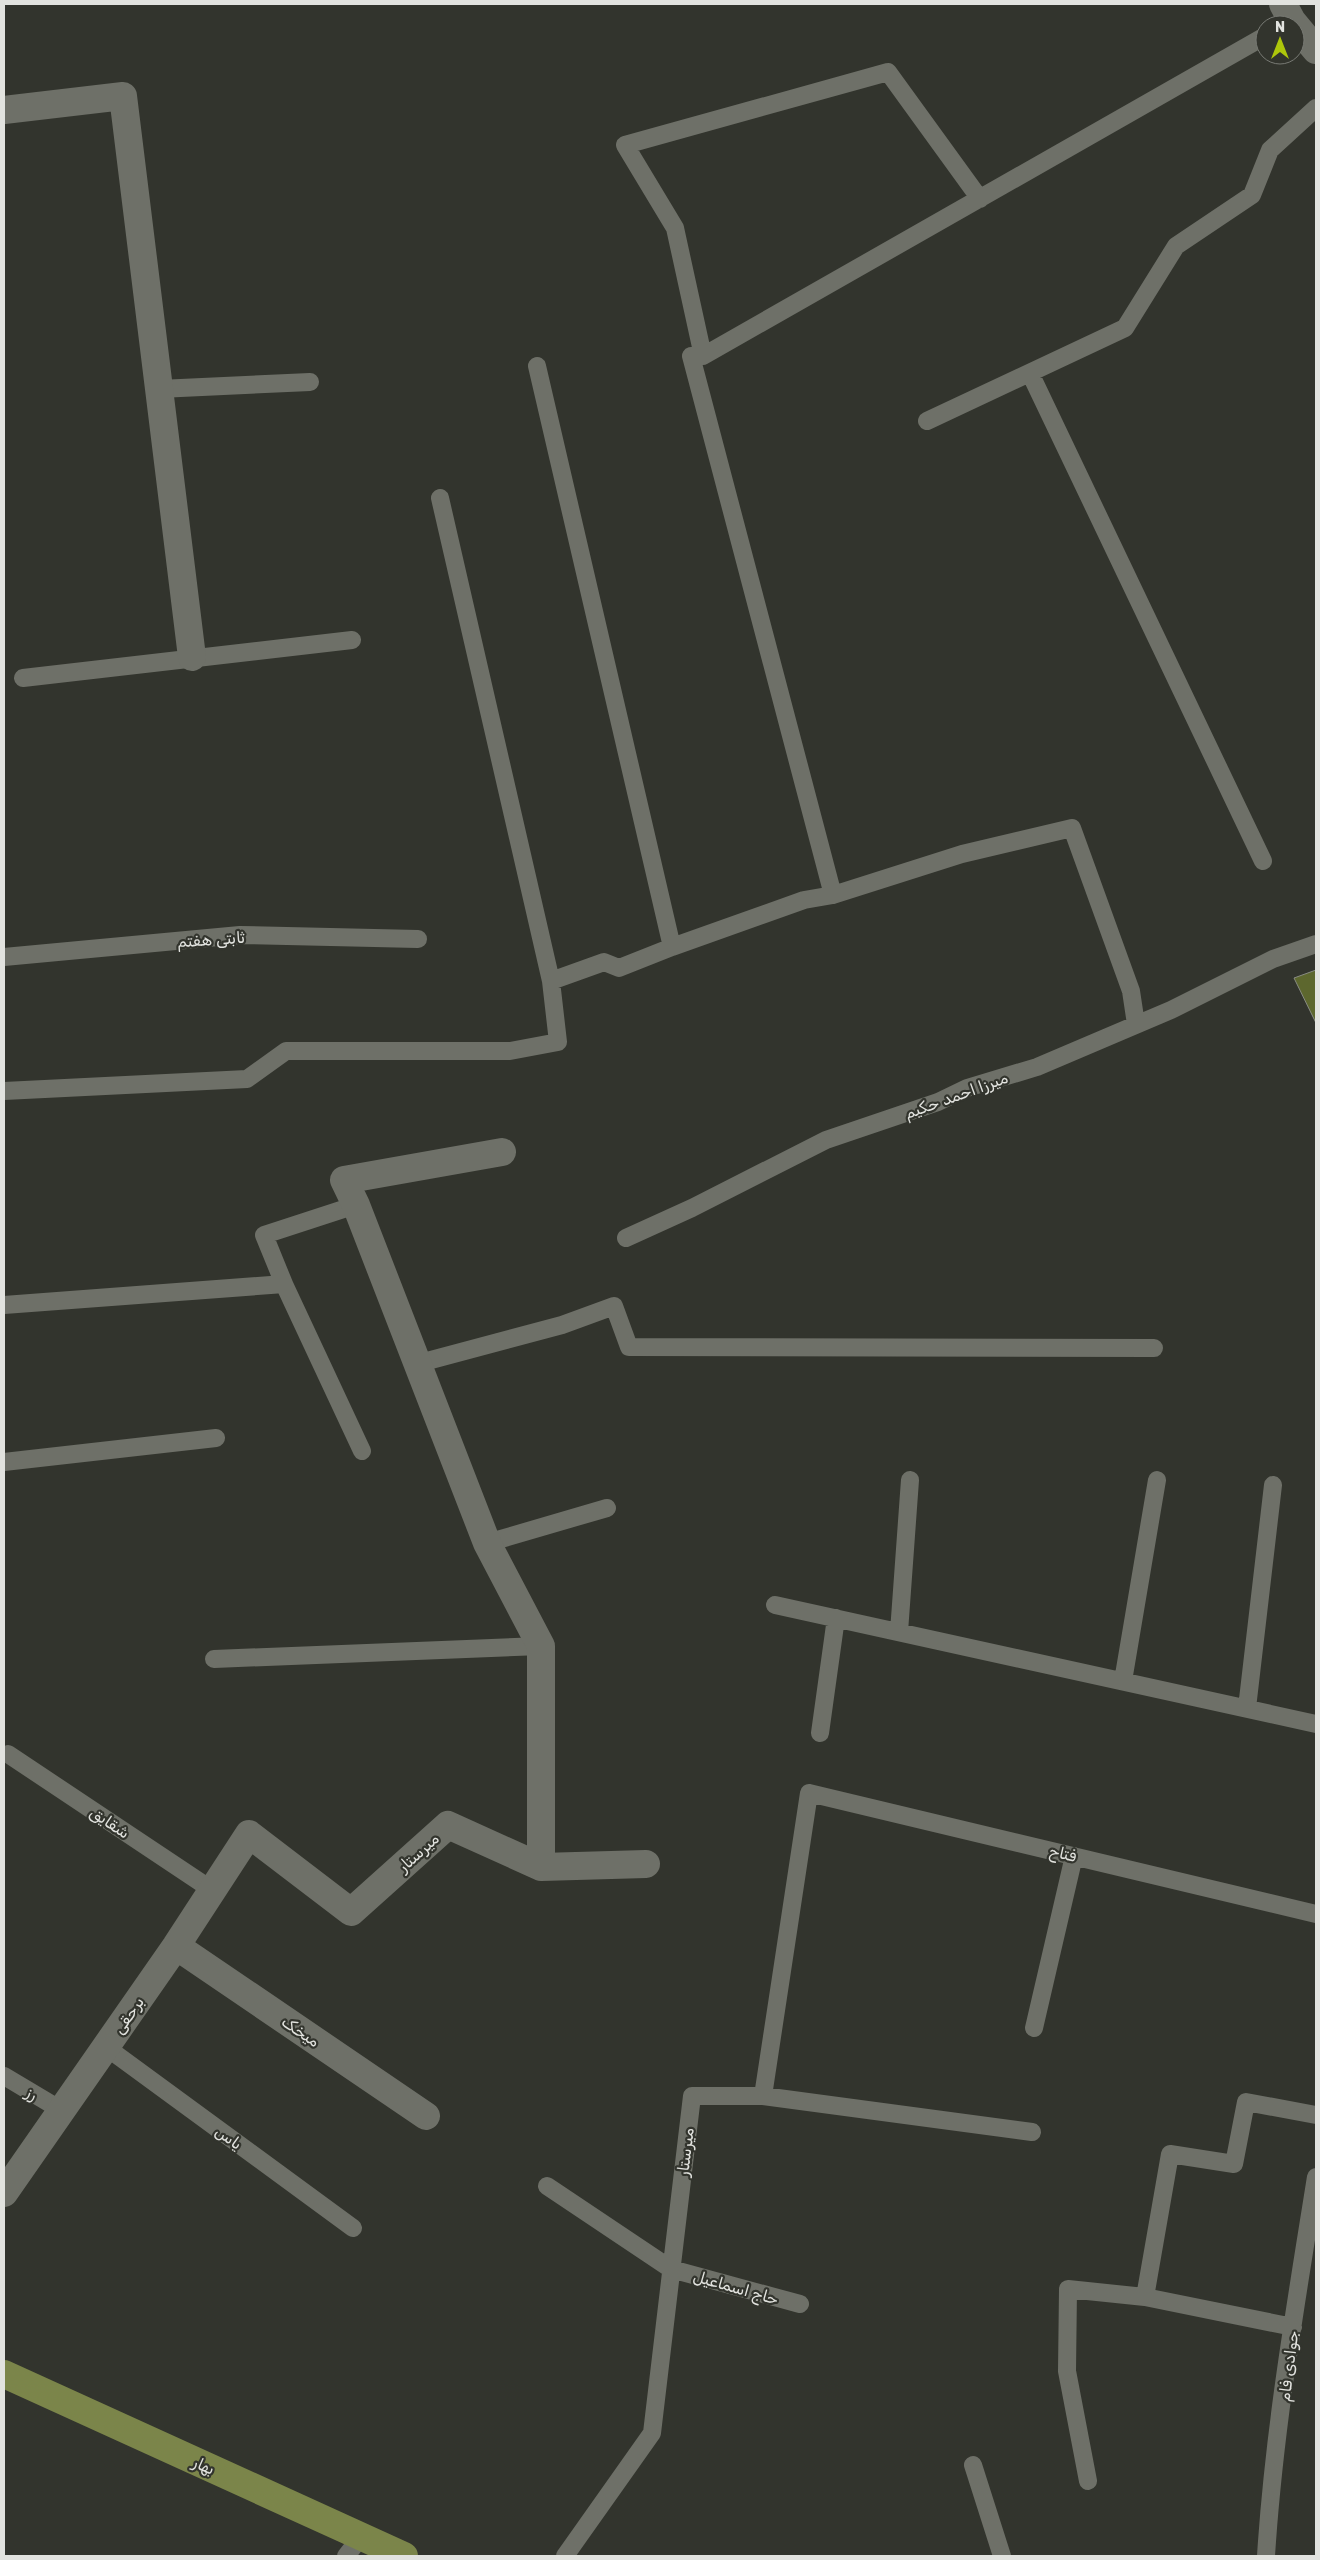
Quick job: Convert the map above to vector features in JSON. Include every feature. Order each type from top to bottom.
[{"type":"main road","name":"بهار","points":[[4,2374],[353,2546],[404,2556]]},
{"type":"street","points":[[1305,38],[1316,50]]},
{"type":"street","points":[[4,110],[123,96],[192,657]]},
{"type":"street","points":[[502,1152],[344,1180],[356,1205],[416,1364],[487,1543],[541,1646],[541,1867]]},
{"type":"street","name":"میرستار","points":[[249,1834],[350,1912],[448,1825],[541,1867],[646,1864]]},
{"type":"street","name":"برحقی","points":[[4,2193],[176,1946],[249,1834]]},
{"type":"street","name":"میخک","points":[[176,1946],[426,2116]]},
{"type":"lane","points":[[833,895],[691,356],[703,356],[1255,42]]},
{"type":"lane","points":[[703,356],[675,228],[625,145],[888,72],[980,199]]},
{"type":"lane","points":[[927,421],[1125,328],[1176,246],[1252,195],[1270,150],[1316,108]]},
{"type":"lane","points":[[537,366],[672,947]]},
{"type":"lane","points":[[1030,372],[1263,861]]},
{"type":"lane","points":[[159,389],[310,382]]},
{"type":"lane","points":[[4,1091],[247,1079],[286,1051],[510,1051],[558,1042],[551,981],[440,498]]},
{"type":"lane","points":[[23,678],[352,640]]},
{"type":"lane","points":[[551,981],[604,962],[619,968],[804,900],[833,895],[962,854],[1072,828],[1131,991],[1136,1024]]},
{"type":"lane","name":"ثابتی هفتم","points":[[4,957],[240,935],[418,940]]},
{"type":"lane","name":"میرزا احمد حکیم","points":[[626,1238],[692,1208],[826,1140],[938,1102],[967,1088],[1037,1067],[1171,1010],[1273,959],[1316,944]]},
{"type":"lane","points":[[356,1205],[264,1235],[284,1284],[362,1451]]},
{"type":"lane","points":[[4,1305],[284,1284]]},
{"type":"lane","points":[[416,1364],[562,1325],[614,1306],[629,1347],[1154,1348]]},
{"type":"lane","points":[[4,1462],[216,1438]]},
{"type":"lane","points":[[899,1632],[910,1480]]},
{"type":"lane","points":[[1123,1681],[1157,1480]]},
{"type":"lane","points":[[1247,1708],[1273,1485]]},
{"type":"lane","points":[[487,1543],[606,1508]]},
{"type":"lane","points":[[775,1605],[1316,1724]]},
{"type":"lane","points":[[820,1733],[836,1618]]},
{"type":"lane","points":[[214,1659],[541,1646]]},
{"type":"lane","name":"شقایق","points":[[8,1754],[212,1890]]},
{"type":"lane","name":"فتاح","points":[[763,2096],[809,1793],[1316,1914]]},
{"type":"lane","points":[[1034,2028],[1074,1856]]},
{"type":"lane","name":"یاس","points":[[106,2047],[353,2228]]},
{"type":"lane","name":"رز","points":[[4,2076],[61,2110]]},
{"type":"lane","name":"میرستار","points":[[566,2556],[652,2433],[692,2096],[763,2096]]},
{"type":"lane","points":[[763,2096],[1032,2132]]},
{"type":"lane","points":[[1144,2297],[1170,2154],[1234,2164],[1246,2102],[1316,2115]]},
{"type":"lane","name":"جوادی فام","points":[[1266,2556],[1268,2518],[1292,2327],[1316,2177]]},
{"type":"lane","name":"حاج اسماعیل","points":[[547,2186],[671,2269],[800,2304]]},
{"type":"lane","points":[[1088,2482],[1067,2371],[1068,2289],[1144,2297],[1292,2327]]},
{"type":"lane","points":[[973,2465],[1002,2556]]},
{"type":"building","points":[[1316,970],[1316,1023],[1294,978]]}]
